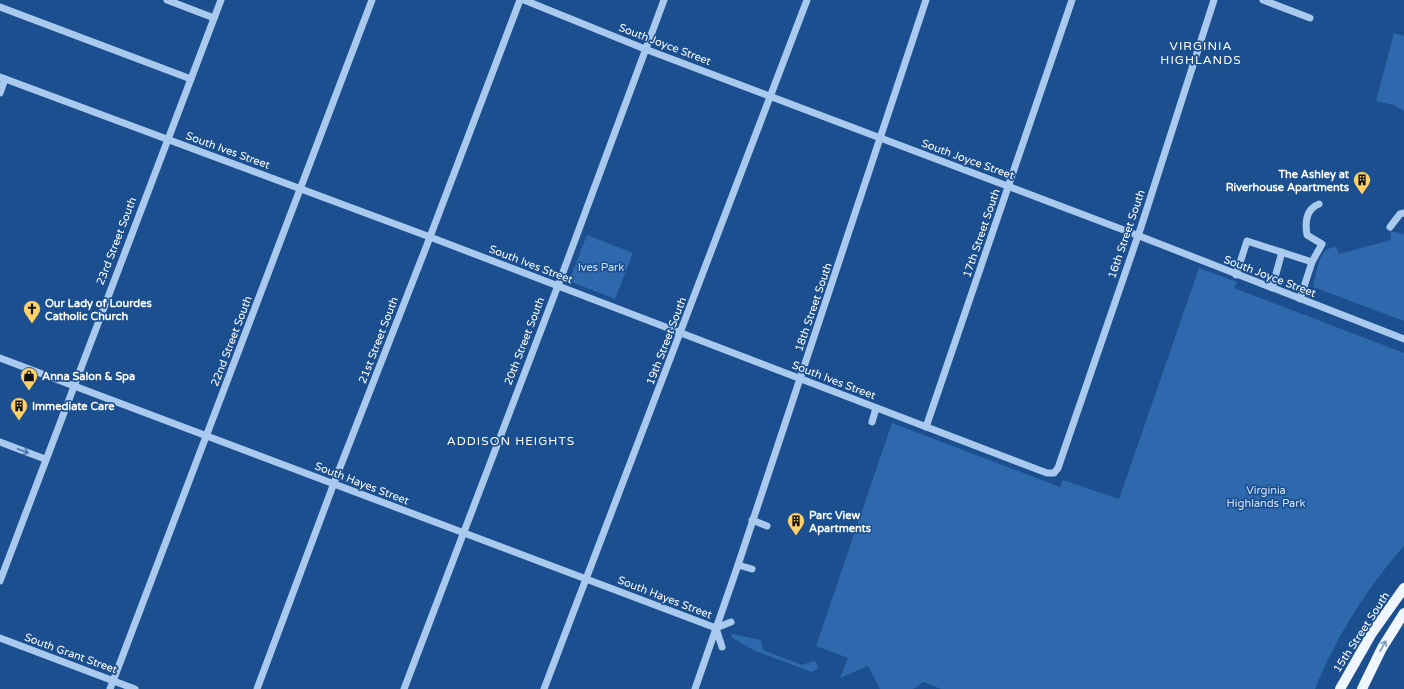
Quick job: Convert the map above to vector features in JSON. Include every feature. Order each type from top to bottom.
[{"type":"main road","name":"15th Street South","points":[[1340,689],[1375,628],[1404,588]]},
{"type":"main road","points":[[1362,689],[1382,648],[1404,613]]},
{"type":"street","points":[[167,0],[214,18]]},
{"type":"street","name":"23rd Street South","points":[[0,581],[73,385],[221,0]]},
{"type":"street","name":"22nd Street South","points":[[110,689],[372,0]]},
{"type":"street","name":"21st Street South","points":[[257,689],[334,483],[520,0]]},
{"type":"street","name":"South Joyce Street","points":[[524,0],[644,49],[1138,235],[1236,275],[1404,339]]},
{"type":"street","name":"20th Street South","points":[[404,689],[557,286],[644,49],[664,0]]},
{"type":"street","name":"19th Street South","points":[[544,689],[807,0]]},
{"type":"street","name":"18th Street South","points":[[695,689],[881,139],[926,0]]},
{"type":"street","name":"17th Street South","points":[[926,427],[1072,0]]},
{"type":"street","name":"16th Street South","points":[[1054,473],[1058,468],[1138,235],[1214,0]]},
{"type":"street","points":[[1263,0],[1310,18]]},
{"type":"street","points":[[0,6],[190,79]]},
{"type":"street","points":[[0,93],[3,78]]},
{"type":"street","name":"South Ives Street","points":[[3,78],[430,237],[800,380],[1047,473],[1054,473]]},
{"type":"street","points":[[1300,299],[1312,262],[1322,244],[1307,235],[1305,224],[1308,213],[1320,204]]},
{"type":"street","points":[[1390,227],[1400,214],[1404,213]]},
{"type":"street","points":[[1236,275],[1247,241],[1312,262]]},
{"type":"street","points":[[1272,288],[1282,252]]},
{"type":"street","name":"South Hayes Street","points":[[0,358],[716,628]]},
{"type":"street","points":[[872,422],[876,408]]},
{"type":"street","points":[[0,442],[45,459]]},
{"type":"street","points":[[752,520],[767,526]]},
{"type":"street","points":[[738,565],[752,569]]},
{"type":"street","points":[[722,647],[716,628],[731,622]]},
{"type":"street","name":"South Grant Street","points":[[0,638],[135,689]]},
{"type":"green space","points":[[1394,33],[1404,36],[1404,111],[1394,105],[1376,101]]},
{"type":"green space","points":[[1390,231],[1404,234],[1404,321],[1313,287],[1319,261],[1325,251],[1336,247],[1339,254],[1391,240]]},
{"type":"green space","name":"Ives Park","points":[[587,235],[633,253],[615,299],[569,281]]},
{"type":"green space","name":"Virginia Highlands Park","points":[[1199,268],[1237,282],[1234,288],[1404,353],[1404,546],[1365,596],[1343,632],[1315,689],[941,689],[924,682],[913,689],[880,689],[868,666],[840,678],[848,658],[816,646],[892,423],[1060,487],[1063,480],[1119,499]]},
{"type":"green space","points":[[732,634],[761,640],[763,650],[802,665],[813,661],[816,662],[818,668],[812,672],[755,651],[731,637]]},
{"type":"place","name":"The Ashley at Riverhouse Apartments","points":[[1362,195]]},
{"type":"place","name":"Our Lady of Lourdes Catholic Church","points":[[32,324]]},
{"type":"place","name":"Anna Salon & Spa","points":[[29,391]]},
{"type":"place","name":"Immediate Care","points":[[19,421]]},
{"type":"place","name":"Parc View Apartments","points":[[796,536]]},
{"type":"district","name":"VIRGINIA HIGHLANDS","points":[[1201,53]]},
{"type":"district","name":"ADDISON HEIGHTS","points":[[511,441]]}]
